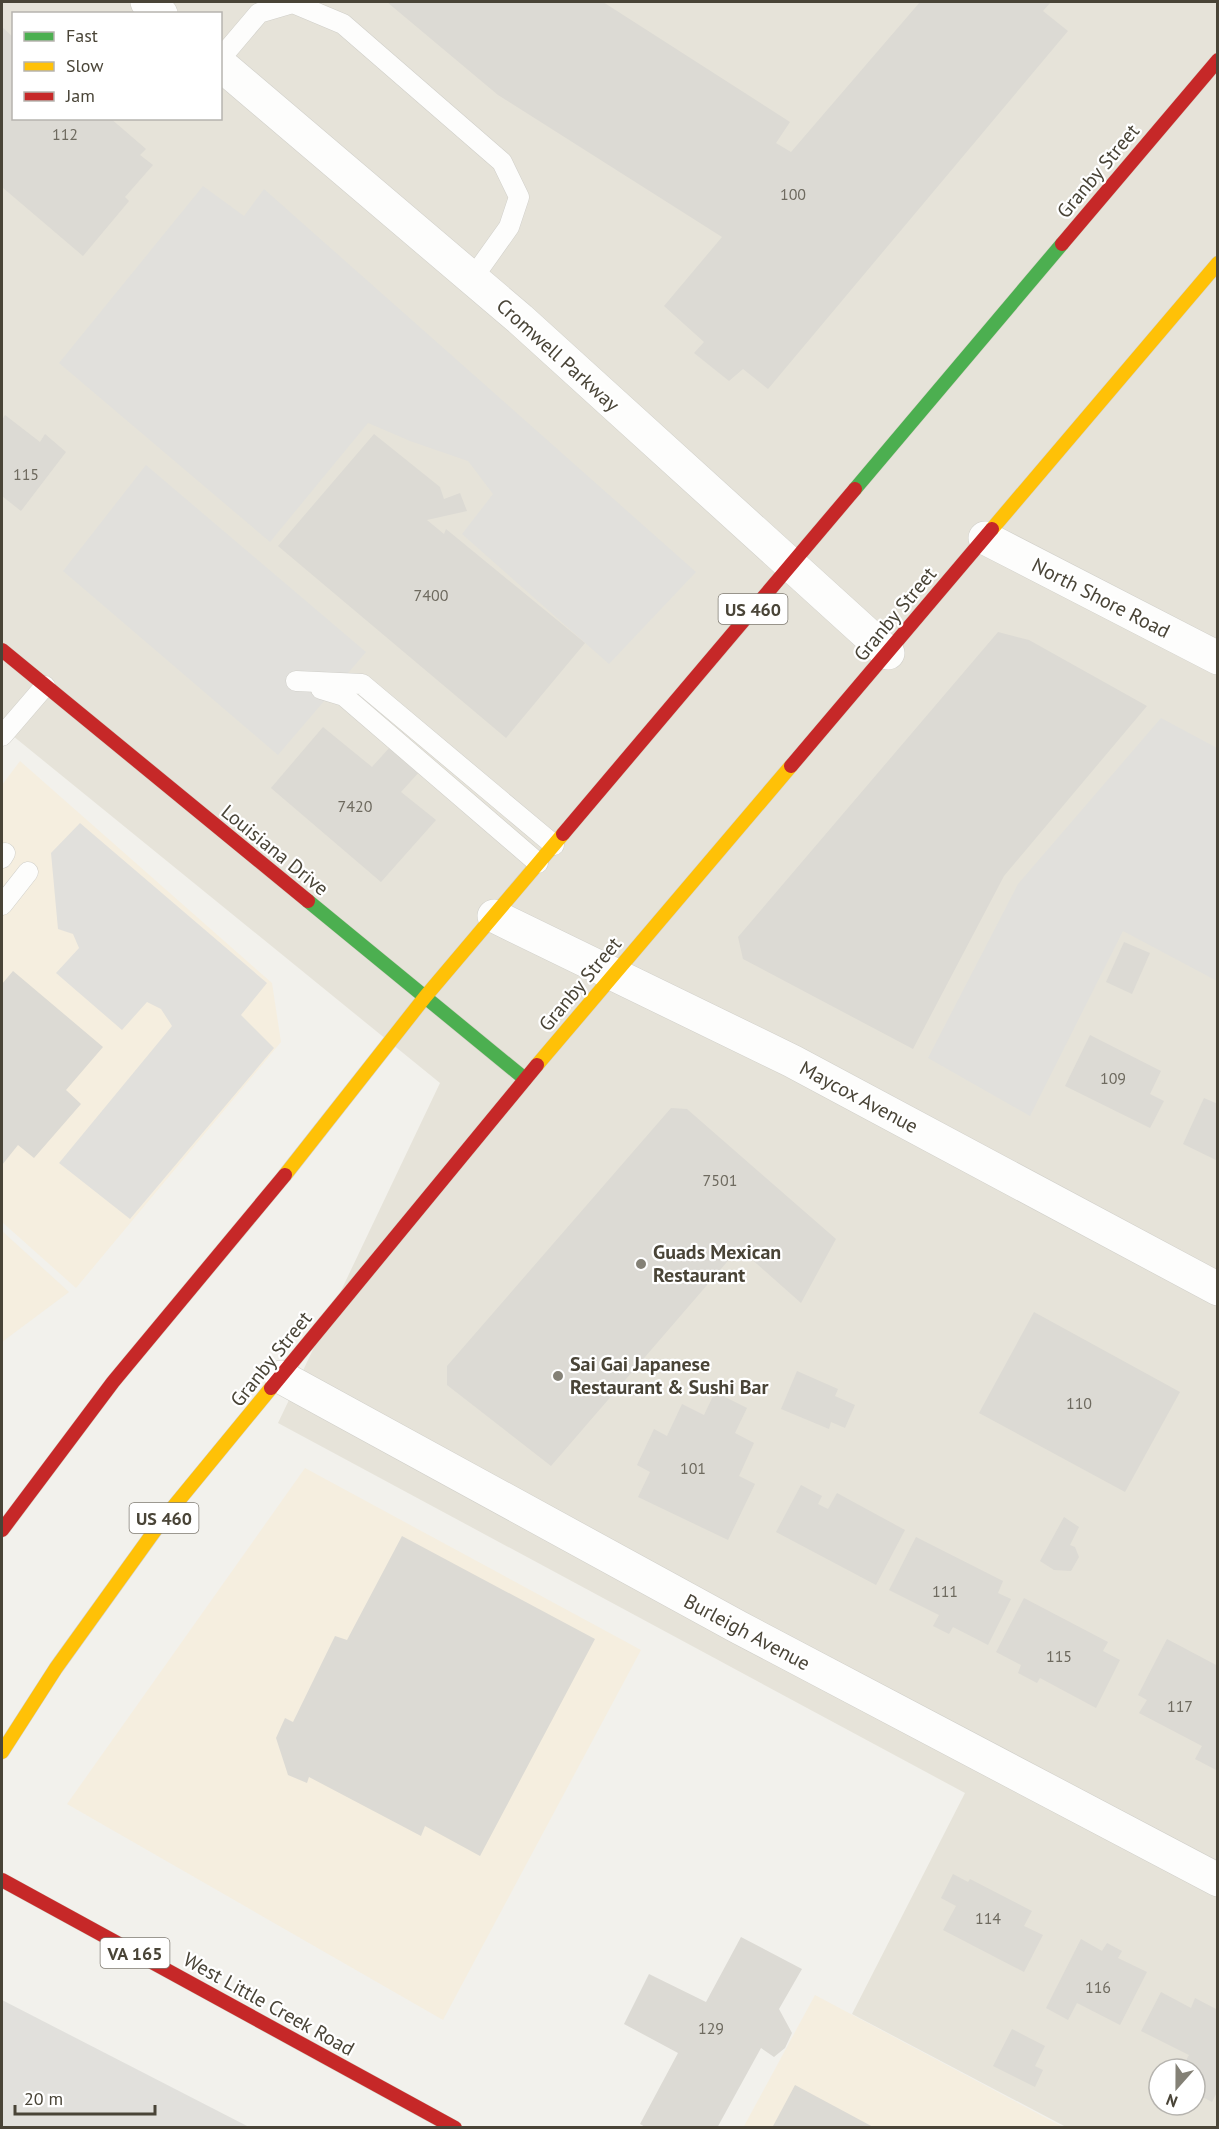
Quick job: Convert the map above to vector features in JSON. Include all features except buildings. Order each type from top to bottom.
[{"type":"main road","name":"Granby Street","points":[[2,1530],[113,1382],[295,1162],[425,997],[1218,60]]},
{"type":"main road","name":"Granby Street","points":[[2,1752],[56,1668],[161,1522],[525,1079],[1218,263]]},
{"type":"main road","name":"Louisiana Drive","points":[[2,650],[525,1079]]},
{"type":"main road","name":"West Little Creek Road","points":[[2,1880],[456,2127]]},
{"type":"street","points":[[147,2],[159,12]]},
{"type":"street","name":"Cromwell Parkway","points":[[222,66],[472,279],[888,653]]},
{"type":"street","name":"North Shore Road","points":[[985,538],[1218,658]]},
{"type":"street","name":"Maycox Avenue","points":[[494,916],[792,1061],[1218,1289]]},
{"type":"street","name":"Burleigh Avenue","points":[[281,1377],[738,1627],[1218,1880]]},
{"type":"lane","points":[[222,57],[259,13],[293,3],[343,24],[502,162],[519,197],[509,227],[472,279]]},
{"type":"lane","points":[[538,863],[344,696],[297,681],[362,684],[554,845]]},
{"type":"lane","points":[[2,736],[45,686]]},
{"type":"lane","points":[[2,905],[28,872]]},
{"type":"shaded area","points":[[2,2],[1217,2],[1217,2127],[1066,2127],[852,2014],[965,1793],[278,1423],[440,1083],[2,727]]},
{"type":"shaded area","points":[[203,186],[244,216],[264,189],[696,572],[609,664],[462,534],[493,494],[468,461],[410,441],[368,423],[270,542],[59,363]]},
{"type":"shaded area","points":[[146,465],[366,652],[278,755],[63,571]]},
{"type":"shaded area","points":[[1161,718],[1217,748],[1217,981],[1123,931],[1030,1116],[928,1058],[1018,884]]},
{"type":"shaded area","points":[[20,761],[272,983],[281,1042],[76,1288],[2,1222],[2,785]]},
{"type":"shaded area","points":[[80,823],[267,983],[241,1015],[274,1048],[130,1219],[59,1163],[172,1026],[161,1009],[147,1002],[122,1030],[56,973],[79,948],[73,934],[58,929],[51,853]]},
{"type":"shaded area","points":[[2,1231],[69,1292],[2,1342]]},
{"type":"shaded area","points":[[305,1468],[641,1650],[443,2020],[67,1804]]},
{"type":"shaded area","points":[[815,1995],[1063,2127],[743,2128]]},
{"type":"shaded area","points":[[2,2000],[249,2127],[2,2127]]},
{"type":"traffic: fast","points":[[855,489],[1062,244]]},
{"type":"traffic: fast","points":[[308,901],[525,1079]]},
{"type":"traffic: slow","points":[[992,529],[1218,263]]},
{"type":"traffic: slow","points":[[537,1065],[791,766]]},
{"type":"traffic: slow","points":[[285,1175],[425,997],[563,834]]},
{"type":"traffic: slow","points":[[2,1752],[56,1668],[161,1522],[271,1388]]},
{"type":"traffic: jam","points":[[1062,244],[1218,60]]},
{"type":"traffic: jam","points":[[563,834],[855,489]]},
{"type":"traffic: jam","points":[[791,766],[992,529]]},
{"type":"traffic: jam","points":[[2,650],[308,901]]},
{"type":"traffic: jam","points":[[271,1388],[537,1065]]},
{"type":"traffic: jam","points":[[2,1530],[113,1382],[285,1175]]},
{"type":"traffic: jam","points":[[2,1880],[455,2128]]},
{"type":"place","name":"Guads Mexican Restaurant","points":[[641,1264]]},
{"type":"place","name":"Sai Gai Japanese Restaurant & Sushi Bar","points":[[558,1376]]}]
